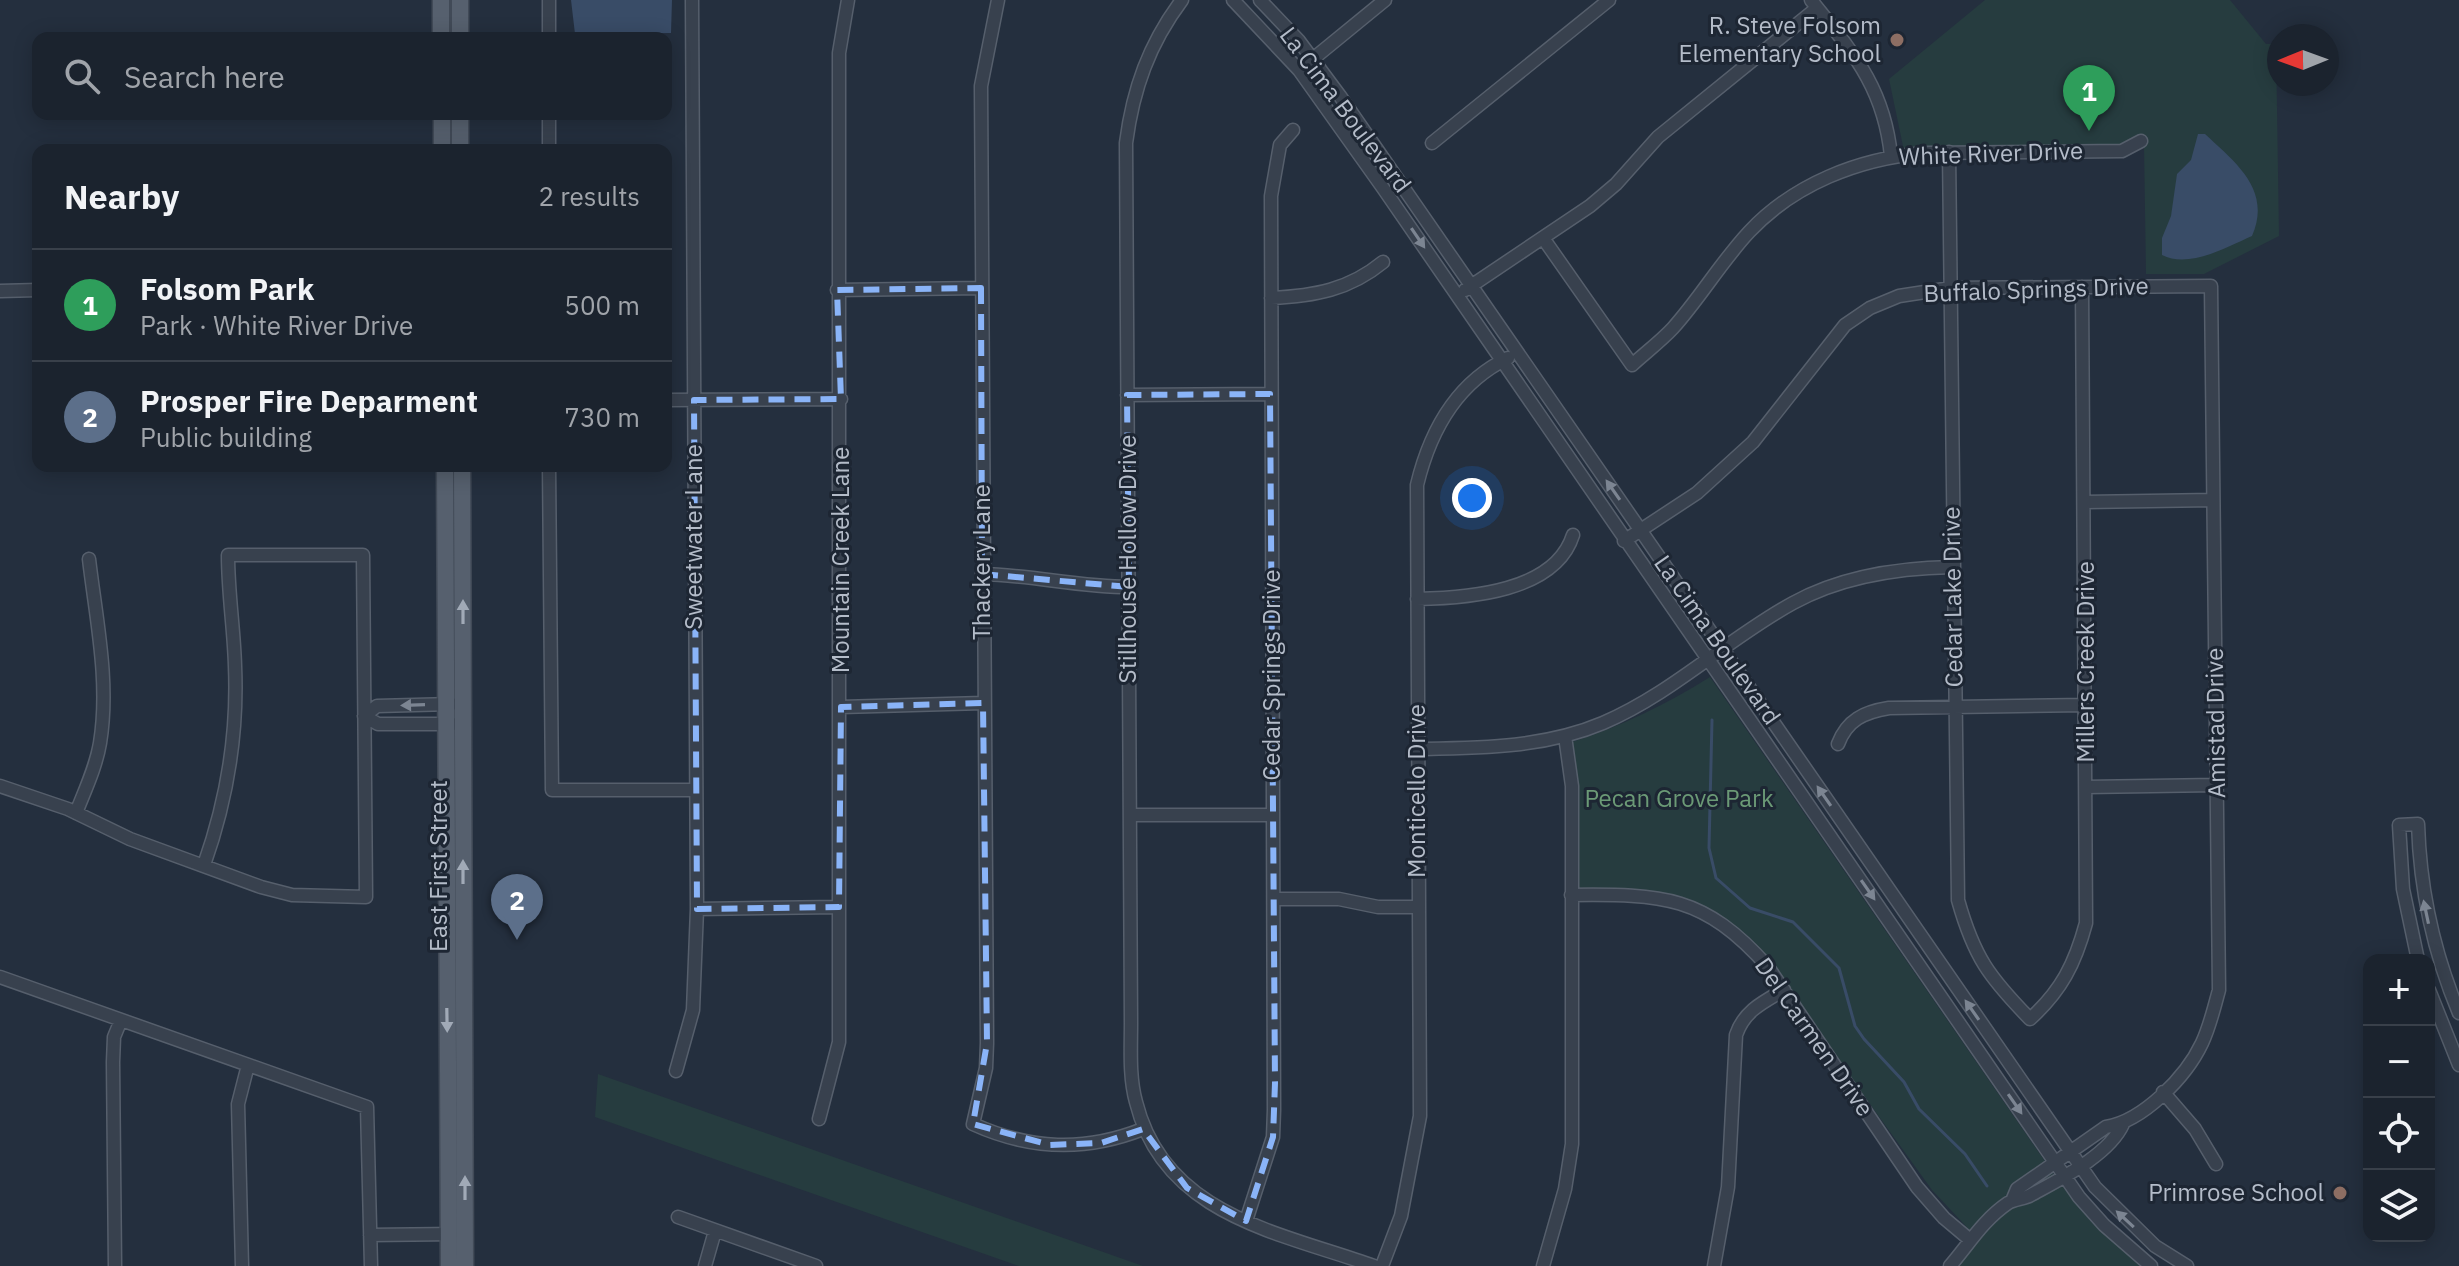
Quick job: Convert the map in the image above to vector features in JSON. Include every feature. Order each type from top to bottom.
[{"type":"main road","points":[[441,0],[441,32]]},
{"type":"main road","points":[[460,0],[460,32]]},
{"type":"main road","points":[[442,120],[442,144]]},
{"type":"main road","points":[[460,120],[460,144]]},
{"type":"main road","name":"East First Street","points":[[445,472],[445,724],[454,902],[457,1234],[465,1266]]},
{"type":"main road","name":"East First Street","points":[[454,902],[464,724],[462,472]]},
{"type":"main road","name":"East First Street","points":[[449,1266],[457,1234]]},
{"type":"street","points":[[549,0],[549,32]]},
{"type":"street","name":"Sweetwater Lane","points":[[676,1071],[693,1010],[697,909],[692,0]]},
{"type":"street","name":"Mountain Creek Lane","points":[[819,1119],[839,1042],[839,53],[848,0]]},
{"type":"street","name":"Thackery Lane","points":[[998,0],[981,86],[987,1043],[973,1124],[1019,1142],[1050,1145],[1101,1143],[1143,1129]]},
{"type":"street","name":"Stillhouse Hollow Drive","points":[[1143,1129],[1132,1071],[1126,143],[1131,103],[1145,62],[1182,0]]},
{"type":"street","name":"La Cima Boulevard","points":[[1233,0],[1299,70],[2063,1174],[2104,1225],[2151,1266]]},
{"type":"street","name":"La Cima Boulevard","points":[[1260,0],[1312,59],[1472,286],[2070,1152],[2121,1216],[2172,1262],[2187,1266]]},
{"type":"street","points":[[1299,70],[1385,0]]},
{"type":"street","points":[[1432,143],[1609,0]]},
{"type":"street","points":[[1457,296],[1590,206],[1616,184],[1658,137],[1814,4],[1857,57],[1877,93],[1887,125],[1891,156]]},
{"type":"street","points":[[549,120],[549,144]]},
{"type":"street","name":"Cedar Springs Drive","points":[[1246,1221],[1273,1137],[1275,899],[1270,394],[1273,173],[1280,145],[1293,130]]},
{"type":"street","name":"White River Drive","points":[[1543,238],[1632,365],[1671,330],[1730,254],[1773,210],[1852,166],[1891,156],[1949,152],[2122,151],[2141,141]]},
{"type":"street","name":"Cedar Lake Drive","points":[[1949,152],[1958,900],[1974,950],[1992,981],[2030,1019]]},
{"type":"street","points":[[1271,298],[1305,296],[1348,286],[1383,262]]},
{"type":"street","name":"Buffalo Springs Drive","points":[[1624,541],[1697,493],[1753,442],[1845,325],[1899,296],[1951,288],[2211,286]]},
{"type":"street","name":"Amistad Drive","points":[[2012,1201],[2028,1197],[2079,1164],[2109,1142],[2123,1124],[2163,1092],[2201,1047],[2219,990],[2211,286]]},
{"type":"street","name":"Millers Creek Drive","points":[[2030,1019],[2052,999],[2068,977],[2086,923],[2082,287]]},
{"type":"street","points":[[837,290],[981,288]]},
{"type":"street","points":[[0,291],[32,290]]},
{"type":"street","name":"Monticello Drive","points":[[1382,1266],[1401,1216],[1420,1116],[1417,485],[1423,462],[1445,413],[1458,395],[1502,361],[1518,353]]},
{"type":"street","points":[[1127,395],[1270,394]]},
{"type":"street","points":[[672,400],[841,399]]},
{"type":"street","points":[[549,472],[552,790],[695,790]]},
{"type":"street","points":[[2085,502],[2213,500]]},
{"type":"street","points":[[1417,599],[1471,597],[1520,582],[1546,570],[1567,553],[1573,535]]},
{"type":"street","points":[[0,787],[76,813],[130,839],[204,865],[292,895],[366,897],[363,555],[228,555],[228,603],[235,667],[234,736],[229,779],[204,865]]},
{"type":"street","points":[[76,813],[100,745],[103,715],[103,676],[89,559]]},
{"type":"street","points":[[1417,749],[1505,746],[1565,736],[1630,710],[1794,603],[1833,585],[1878,573],[1952,567]]},
{"type":"street","points":[[982,574],[1030,576],[1092,587],[1129,587]]},
{"type":"street","points":[[841,707],[983,703]]},
{"type":"street","points":[[364,716],[377,706],[464,704]]},
{"type":"street","points":[[1838,744],[1844,727],[1872,710],[2085,705]]},
{"type":"street","points":[[364,716],[378,724],[464,724]]},
{"type":"street","points":[[1543,1266],[1565,1189],[1572,1144],[1572,786],[1565,736]]},
{"type":"street","points":[[2086,787],[2216,785]]},
{"type":"street","points":[[1130,815],[1272,815]]},
{"type":"street","points":[[2417,954],[2403,889],[2399,825],[2418,824],[2423,895],[2432,937],[2459,1013]]},
{"type":"street","name":"Del Carmen Drive","points":[[1571,895],[1634,895],[1680,902],[1699,910],[1743,939],[1784,990],[1917,1187],[1944,1218],[1969,1239]]},
{"type":"street","points":[[1275,899],[1339,899],[1378,907],[1418,907]]},
{"type":"street","points":[[697,909],[839,907]]},
{"type":"street","points":[[0,977],[367,1107],[371,1266]]},
{"type":"street","points":[[1714,1266],[1728,1187],[1736,1035],[1740,1022],[1753,1009],[1784,990]]},
{"type":"street","points":[[2435,1005],[2459,1065]]},
{"type":"street","points":[[115,1266],[113,1062],[114,1037],[121,1020]]},
{"type":"street","points":[[242,1266],[238,1104],[248,1065]]},
{"type":"street","points":[[2163,1092],[2195,1129],[2216,1164]]},
{"type":"street","name":"Amistad Drive","points":[[1950,1266],[1969,1239],[2012,1201],[2017,1189],[2106,1127],[2123,1124]]},
{"type":"street","points":[[1143,1129],[1167,1168],[1215,1209],[1374,1266]]},
{"type":"street","points":[[678,1217],[816,1266]]},
{"type":"street","points":[[705,1266],[715,1231]]},
{"type":"street","points":[[370,1235],[457,1234]]},
{"type":"highlighted area","points":[[981,288],[982,574],[1129,587],[1127,395],[1270,394],[1275,1083],[1273,1137],[1246,1221],[1187,1188],[1143,1129],[1101,1143],[1050,1145],[973,1124],[987,1043],[983,703],[841,707],[839,907],[697,909],[694,400],[841,399],[837,290]]},
{"type":"green space","points":[[1985,0],[2230,0],[2267,44],[2267,96],[2277,96],[2279,236],[2204,274],[2146,274],[2144,144],[1904,151],[1889,79]]},
{"type":"green space","name":"Pecan Grove Park","points":[[1710,677],[2062,1186],[2094,1225],[2141,1266],[1958,1266],[1978,1239],[1932,1190],[1750,938],[1731,923],[1691,902],[1648,892],[1578,888],[1577,781],[1572,742],[1643,714]]},
{"type":"green space","points":[[598,1074],[1143,1266],[1019,1266],[595,1117]]},
{"type":"water","points":[[571,0],[672,0],[671,32],[575,32]]},
{"type":"water","points":[[2198,134],[2205,134],[2248,179],[2254,191],[2257,220],[2252,236],[2220,251],[2196,258],[2173,259],[2162,255],[2162,238],[2171,216],[2177,174],[2191,160]]},
{"type":"waterway","points":[[1712,720],[1709,848],[1716,878],[1750,908],[1793,922],[1839,968],[1855,1026],[1904,1082],[1919,1109],[1965,1154],[1987,1186]]},
{"type":"place","name":"R. Steve Folsom Elementary School","points":[[1897,40]]},
{"type":"place","name":"Folsom Park","points":[[2089,131]]},
{"type":"place","name":"Prosper Fire Deparment","points":[[517,940]]},
{"type":"place","name":"Primrose School","points":[[2340,1193]]}]
